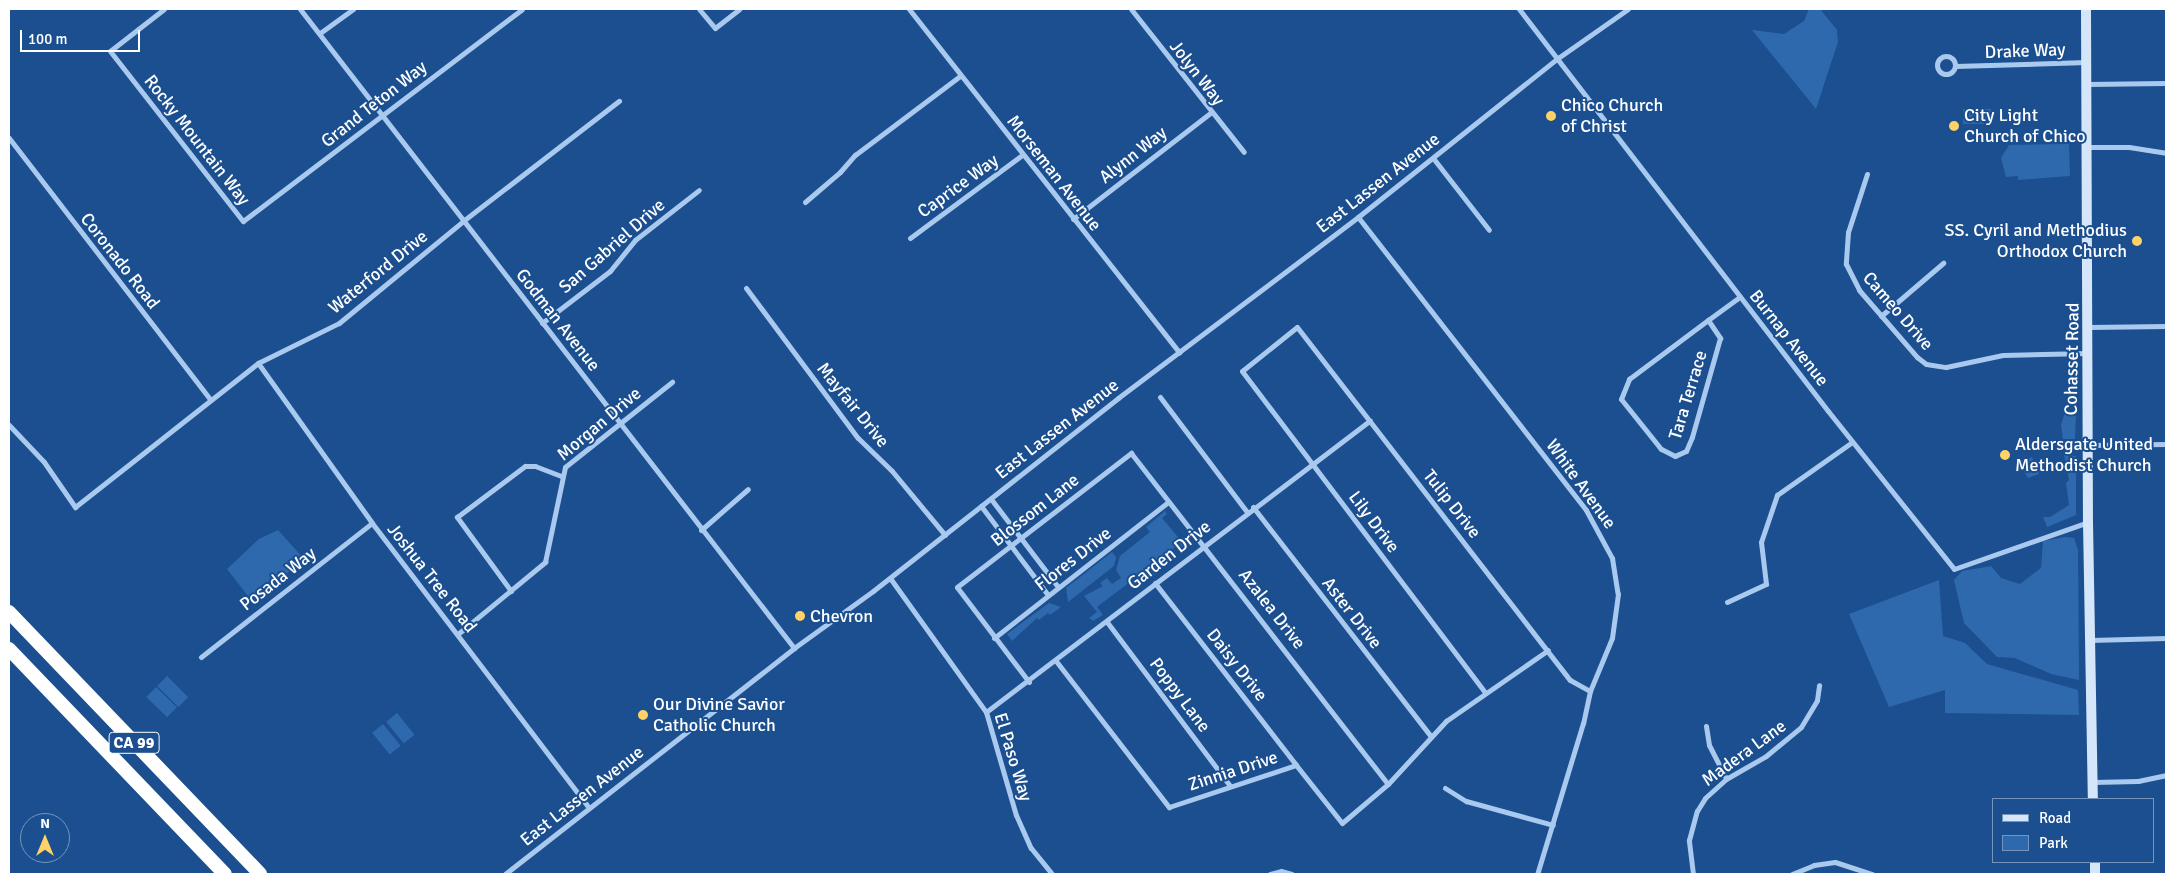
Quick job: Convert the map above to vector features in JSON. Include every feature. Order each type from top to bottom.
[{"type":"highway","name":"CA 99","points":[[9,612],[260,874]]},
{"type":"highway","name":"CA 99","points":[[9,649],[225,874]]},
{"type":"street","name":"Rocky Mountain Way","points":[[164,9],[110,51],[243,221]]},
{"type":"street","name":"Godman Avenue","points":[[300,9],[320,33],[381,117],[620,421],[701,530],[794,648]]},
{"type":"street","points":[[320,33],[354,9]]},
{"type":"street","name":"Grand Teton Way","points":[[243,221],[522,9]]},
{"type":"street","points":[[699,9],[715,28],[739,9]]},
{"type":"street","name":"Morseman Avenue","points":[[909,9],[1022,156],[1179,352]]},
{"type":"street","name":"Jolyn Way","points":[[1131,9],[1210,113],[1244,152]]},
{"type":"street","name":"Burnap Avenue","points":[[1519,9],[1852,442],[1954,569],[2088,522]]},
{"type":"street","name":"East Lassen Avenue","points":[[505,874],[794,648],[890,578],[1179,352],[1358,217],[1558,58],[1628,9]]},
{"type":"street","name":"Cohasset Road","points":[[2086,9],[2089,147],[2087,445],[2093,798]]},
{"type":"street","name":"Drake Way","points":[[1955,66],[2088,62]]},
{"type":"street","points":[[805,202],[840,172],[855,155],[960,76]]},
{"type":"street","points":[[2088,84],[2166,84]]},
{"type":"street","name":"Waterford Drive","points":[[9,425],[44,462],[75,507],[258,363],[339,322],[463,221],[619,101]]},
{"type":"street","name":"Alynn Way","points":[[1074,219],[1210,113]]},
{"type":"street","name":"Coronado Road","points":[[9,138],[210,400]]},
{"type":"street","points":[[2089,147],[2129,147],[2166,153]]},
{"type":"street","name":"Caprice Way","points":[[910,238],[1022,156]]},
{"type":"street","points":[[1433,158],[1489,230]]},
{"type":"street","name":"Cameo Drive","points":[[1867,174],[1848,232],[1846,264],[1859,290],[1917,357],[1935,367],[2003,355],[2089,353]]},
{"type":"street","name":"San Gabriel Drive","points":[[542,323],[610,271],[635,240],[699,190]]},
{"type":"street","name":"White Avenue","points":[[1358,217],[1444,324],[1586,510],[1604,537],[1612,558],[1618,594],[1612,638],[1590,691],[1553,825],[1537,874]]},
{"type":"street","points":[[1881,316],[1942,264]]},
{"type":"street","name":"Mayfair Drive","points":[[746,288],[858,438],[892,471],[945,535]]},
{"type":"street","name":"Tara Terrace","points":[[1708,320],[1720,338],[1692,437],[1686,451],[1675,456],[1661,449],[1621,399],[1629,379],[1708,320],[1740,297]]},
{"type":"street","name":"Tulip Drive","points":[[1297,326],[1570,680],[1590,691]]},
{"type":"street","name":"Lily Drive","points":[[1297,326],[1242,371],[1484,691]]},
{"type":"street","points":[[2089,327],[2166,326]]},
{"type":"street","name":"Joshua Tree Road","points":[[258,363],[372,523],[458,633],[589,808]]},
{"type":"street","name":"Morgan Drive","points":[[458,633],[545,562],[551,544],[561,476],[565,467],[620,421],[672,382]]},
{"type":"street","points":[[1160,396],[1247,512]]},
{"type":"street","name":"Garden Drive","points":[[986,712],[1029,682],[1253,507],[1370,420]]},
{"type":"street","points":[[1727,602],[1766,584],[1761,542],[1777,495],[1852,442]]},
{"type":"street","points":[[2087,445],[2166,444]]},
{"type":"street","name":"Azalea Drive","points":[[1131,454],[1168,502],[1205,545],[1388,784]]},
{"type":"street","name":"Blossom Lane","points":[[994,638],[957,587],[1131,454]]},
{"type":"street","points":[[511,591],[457,517],[525,466],[535,466],[561,476]]},
{"type":"street","points":[[701,530],[748,489]]},
{"type":"street","points":[[991,499],[1058,588]]},
{"type":"street","name":"Flores Drive","points":[[994,638],[1168,502]]},
{"type":"street","points":[[981,506],[1048,595]]},
{"type":"street","name":"Aster Drive","points":[[1253,507],[1430,735]]},
{"type":"street","name":"Posada Way","points":[[201,657],[372,523]]},
{"type":"street","name":"El Paso Way","points":[[890,578],[986,712],[1016,815],[1031,848],[1052,874]]},
{"type":"street","name":"Daisy Drive","points":[[1155,583],[1296,765]]},
{"type":"street","name":"Poppy Lane","points":[[1107,622],[1230,786]]},
{"type":"street","points":[[994,638],[1029,682]]},
{"type":"street","points":[[2090,640],[2166,638]]},
{"type":"street","name":"Zinnia Drive","points":[[1056,661],[1169,807],[1296,765],[1342,823],[1388,784],[1430,735],[1484,691],[1548,650]]},
{"type":"street","name":"Madera Lane","points":[[1693,874],[1689,855],[1691,826],[1705,798],[1726,778],[1766,756],[1796,733],[1810,715],[1819,685]]},
{"type":"street","points":[[1706,726],[1709,745],[1726,778]]},
{"type":"street","points":[[2093,782],[2138,781],[2166,775]]},
{"type":"street","points":[[1445,788],[1466,801],[1553,825]]},
{"type":"street","points":[[1792,874],[1814,865],[1835,862],[1872,874]]},
{"type":"street","points":[[1270,874],[1281,871],[1292,874]]},
{"type":"green space","points":[[1809,9],[1820,9],[1837,30],[1838,42],[1816,109],[1752,30],[1784,34],[1804,21]]},
{"type":"green space","points":[[1963,109],[1991,109],[1991,124],[1963,124]]},
{"type":"green space","points":[[2069,144],[2070,176],[2018,180],[2018,176],[2006,177],[2001,158],[2009,145]]},
{"type":"green space","points":[[2065,412],[2076,413],[2075,439],[2063,439],[2061,425]]},
{"type":"green space","points":[[2064,455],[2076,456],[2076,515],[2047,527],[2043,517],[2050,517],[2069,505],[2066,483],[2069,480]]},
{"type":"green space","points":[[2032,457],[2039,474],[2028,478],[2019,463]]},
{"type":"green space","points":[[1165,511],[1167,514],[1162,518],[1188,549],[1185,551],[1179,544],[1150,567],[1155,574],[1136,589],[1130,582],[1097,607],[1103,615],[1093,621],[1089,618],[1097,612],[1084,596],[1103,586],[1100,583],[1107,578],[1112,584],[1121,578],[1116,570],[1120,556],[1150,532],[1146,527]]},
{"type":"green space","points":[[278,530],[305,560],[251,600],[227,569],[259,539]]},
{"type":"green space","points":[[2066,537],[2074,538],[2078,550],[2079,680],[2051,674],[2015,658],[1997,657],[1964,623],[1954,580],[1962,571],[1991,566],[2001,578],[2020,584],[2041,568],[2043,541]]},
{"type":"green space","points":[[1112,552],[1116,557],[1114,566],[1068,602],[1066,588]]},
{"type":"green space","points":[[1939,580],[1943,636],[1965,643],[1987,664],[2078,690],[2079,715],[1945,713],[1945,690],[1889,707],[1849,614]]},
{"type":"green space","points":[[1049,603],[1061,607],[1050,615],[1048,613],[1039,620],[1037,618],[1012,641],[1007,634]]},
{"type":"green space","points":[[167,676],[188,697],[178,707],[157,686]]},
{"type":"green space","points":[[156,687],[177,707],[167,717],[146,697]]},
{"type":"green space","points":[[397,713],[415,735],[404,744],[386,722]]},
{"type":"green space","points":[[383,724],[401,746],[390,755],[372,733]]},
{"type":"place","name":"Chico Church of Christ","points":[[1551,116]]},
{"type":"place","name":"City Light Church of Chico","points":[[1954,126]]},
{"type":"place","name":"SS. Cyril and Methodius Orthodox Church","points":[[2137,241]]},
{"type":"place","name":"Aldersgate United Methodist Church","points":[[2005,455]]},
{"type":"place","name":"Chevron","points":[[800,616]]},
{"type":"place","name":"Our Divine Savior Catholic Church","points":[[643,715]]}]
